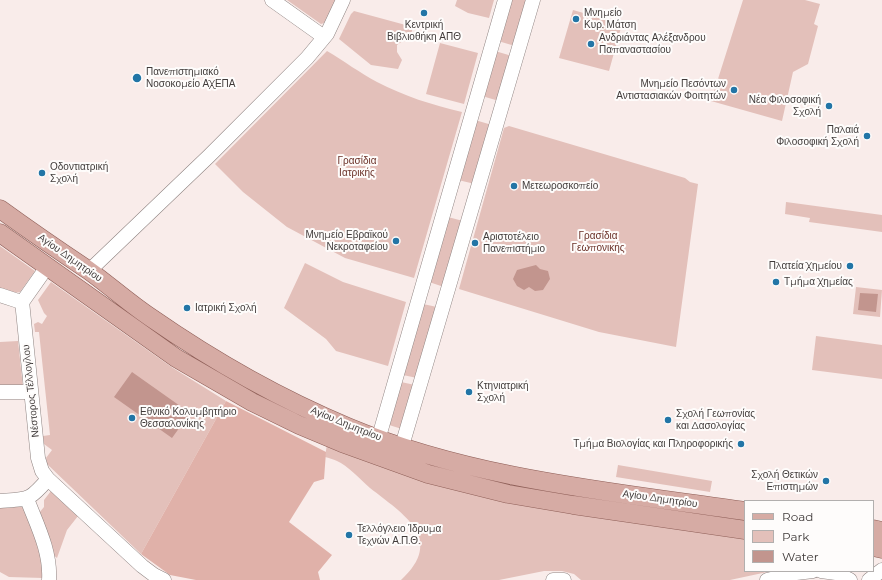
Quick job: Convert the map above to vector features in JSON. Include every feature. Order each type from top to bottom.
[{"type":"main road","name":"Αγίου Δημητρίου","points":[[0,209],[148,316],[187,342],[236,372],[322,416],[350,428],[397,463],[442,478],[508,494],[744,530]]},
{"type":"main road","name":"Αγίου Δημητρίου","points":[[0,233],[176,358],[228,388],[299,425],[342,443],[376,446],[403,446],[471,466],[534,480],[744,511]]},
{"type":"street","points":[[272,0],[324,37]]},
{"type":"street","points":[[89,272],[308,58],[333,23],[343,0]]},
{"type":"street","points":[[376,446],[505,0]]},
{"type":"street","points":[[397,463],[533,0]]},
{"type":"street","points":[[0,294],[19,302],[22,301],[47,267]]},
{"type":"street","name":"Νέστορος Τέλλογλου","points":[[22,301],[38,462],[42,471],[48,479],[142,566],[160,579]]},
{"type":"street","points":[[0,392],[31,392]]},
{"type":"street","points":[[0,500],[27,498],[36,494],[48,479]]},
{"type":"street","points":[[27,498],[48,555],[50,565],[49,580]]},
{"type":"street","points":[[869,580],[882,570]]},
{"type":"street","points":[[766,580],[804,572]]},
{"type":"street","points":[[828,572],[836,573],[850,580]]},
{"type":"street","points":[[553,580],[564,580]]},
{"type":"green space","points":[[287,0],[337,0],[327,22],[321,24]]},
{"type":"green space","points":[[457,0],[494,0],[489,18],[468,13],[455,6]]},
{"type":"green space","points":[[510,0],[527,0],[515,46],[498,41]]},
{"type":"green space","points":[[743,0],[805,0],[820,4],[814,24],[818,26],[808,64],[793,72],[782,121],[711,101]]},
{"type":"green space","points":[[573,10],[622,24],[609,71],[559,58]]},
{"type":"green space","points":[[354,11],[413,27],[410,38],[397,45],[397,52],[402,60],[398,69],[371,65],[339,39],[351,14]]},
{"type":"green space","points":[[440,43],[478,53],[464,104],[426,94]]},
{"type":"green space","name":"Γρασίδια Ιατρικής","points":[[327,51],[364,75],[397,92],[418,100],[462,112],[414,278],[345,258],[287,227],[243,192],[215,164]]},
{"type":"green space","points":[[495,51],[512,56],[499,101],[482,96]]},
{"type":"green space","points":[[475,120],[492,125],[475,184],[458,180]]},
{"type":"green space","name":"Γρασίδια Γεωπονικής","points":[[509,126],[685,178],[690,182],[698,184],[676,347],[599,332],[459,289],[504,128]]},
{"type":"green space","points":[[786,202],[882,215],[882,232],[809,222],[810,218],[785,214]]},
{"type":"green space","points":[[448,217],[463,221],[444,287],[429,282]]},
{"type":"green space","points":[[0,246],[35,271],[20,292],[14,293],[0,288]]},
{"type":"green space","points":[[305,263],[343,282],[406,302],[388,366],[336,351],[326,339],[284,308]]},
{"type":"green space","name":"Εθνικό Κολυμβητήριο Θεσσαλονίκης","points":[[51,282],[173,368],[226,401],[141,554],[47,464],[46,458],[52,450],[44,444],[43,436],[50,435],[39,332],[35,332],[34,324],[38,322],[42,324],[47,316],[38,300]]},
{"type":"green space","points":[[856,287],[882,290],[880,317],[853,314]]},
{"type":"green space","points":[[423,304],[437,307],[417,378],[403,375]]},
{"type":"green space","points":[[816,336],[882,345],[882,379],[812,370]]},
{"type":"green space","points":[[18,341],[23,387],[0,388],[0,342]]},
{"type":"green space","points":[[401,382],[415,385],[402,429],[389,425]]},
{"type":"green space","points":[[327,444],[346,452],[744,537],[744,572],[767,572],[730,580],[581,580],[574,574],[562,571],[544,571],[499,580],[401,580],[414,565],[420,552],[420,540],[415,528],[395,508],[349,469],[337,461],[325,457]]},
{"type":"green space","points":[[618,465],[712,481],[710,492],[616,477]]},
{"type":"green space","points":[[51,491],[78,516],[67,530],[57,558],[53,555],[38,514],[44,507],[44,500]]},
{"type":"green space","points":[[17,505],[24,508],[44,558],[43,578],[9,577],[0,572],[0,506]]},
{"type":"shaded area","points":[[226,401],[326,452],[324,479],[314,482],[289,522],[332,555],[318,572],[320,580],[196,580],[170,575],[141,554]]},
{"type":"water","points":[[536,265],[540,269],[548,271],[550,279],[543,290],[535,291],[529,287],[524,290],[517,286],[513,279],[517,270]]},
{"type":"water","points":[[860,293],[878,294],[876,312],[858,310]]},
{"type":"water","points":[[132,372],[190,413],[172,438],[114,397]]},
{"type":"place","name":"Κεντρική Βιβλιοθήκη ΑΠΘ","points":[[424,13]]},
{"type":"place","name":"Μνημείο Κυρ. Μάτση","points":[[576,19]]},
{"type":"place","name":"Ανδριάντας Αλέξανδρου Παπαναστασίου","points":[[591,44]]},
{"type":"place","name":"Πανεπιστημιακό Νοσοκομείο ΑΧΕΠΑ","points":[[137,78]]},
{"type":"place","name":"Μνημείο Πεσόντων Αντιστασιακών Φοιτητών","points":[[734,90]]},
{"type":"place","name":"Νέα Φιλοσοφική Σχολή","points":[[829,106]]},
{"type":"place","name":"Παλαιά Φιλοσοφική Σχολή","points":[[867,136]]},
{"type":"place","name":"Οδοντιατρική Σχολή","points":[[42,173]]},
{"type":"place","name":"Μετεωροσκοπείο","points":[[514,186]]},
{"type":"place","name":"Μνημείο Εβραϊκού Νεκροταφείου","points":[[396,241]]},
{"type":"place","name":"Αριστοτέλειο Πανεπιστήμιο","points":[[475,243]]},
{"type":"place","name":"Πλατεία Χημείου","points":[[850,266]]},
{"type":"place","name":"Τμήμα Χημείας","points":[[776,282]]},
{"type":"place","name":"Ιατρική Σχολή","points":[[187,308]]},
{"type":"place","name":"Κτηνιατρική Σχολή","points":[[469,392]]},
{"type":"place","name":"Εθνικό Κολυμβητήριο Θεσσαλονίκης","points":[[132,418]]},
{"type":"place","name":"Σχολή Γεωπονίας και Δασολογίας","points":[[668,420]]},
{"type":"place","name":"Τμήμα Βιολογίας και Πληροφορικής","points":[[741,444]]},
{"type":"place","name":"Σχολή Θετικών Επιστημών","points":[[826,481]]},
{"type":"place","name":"Τελλόγλειο Ίδρυμα Τεχνών Α.Π.Θ.","points":[[349,535]]}]
